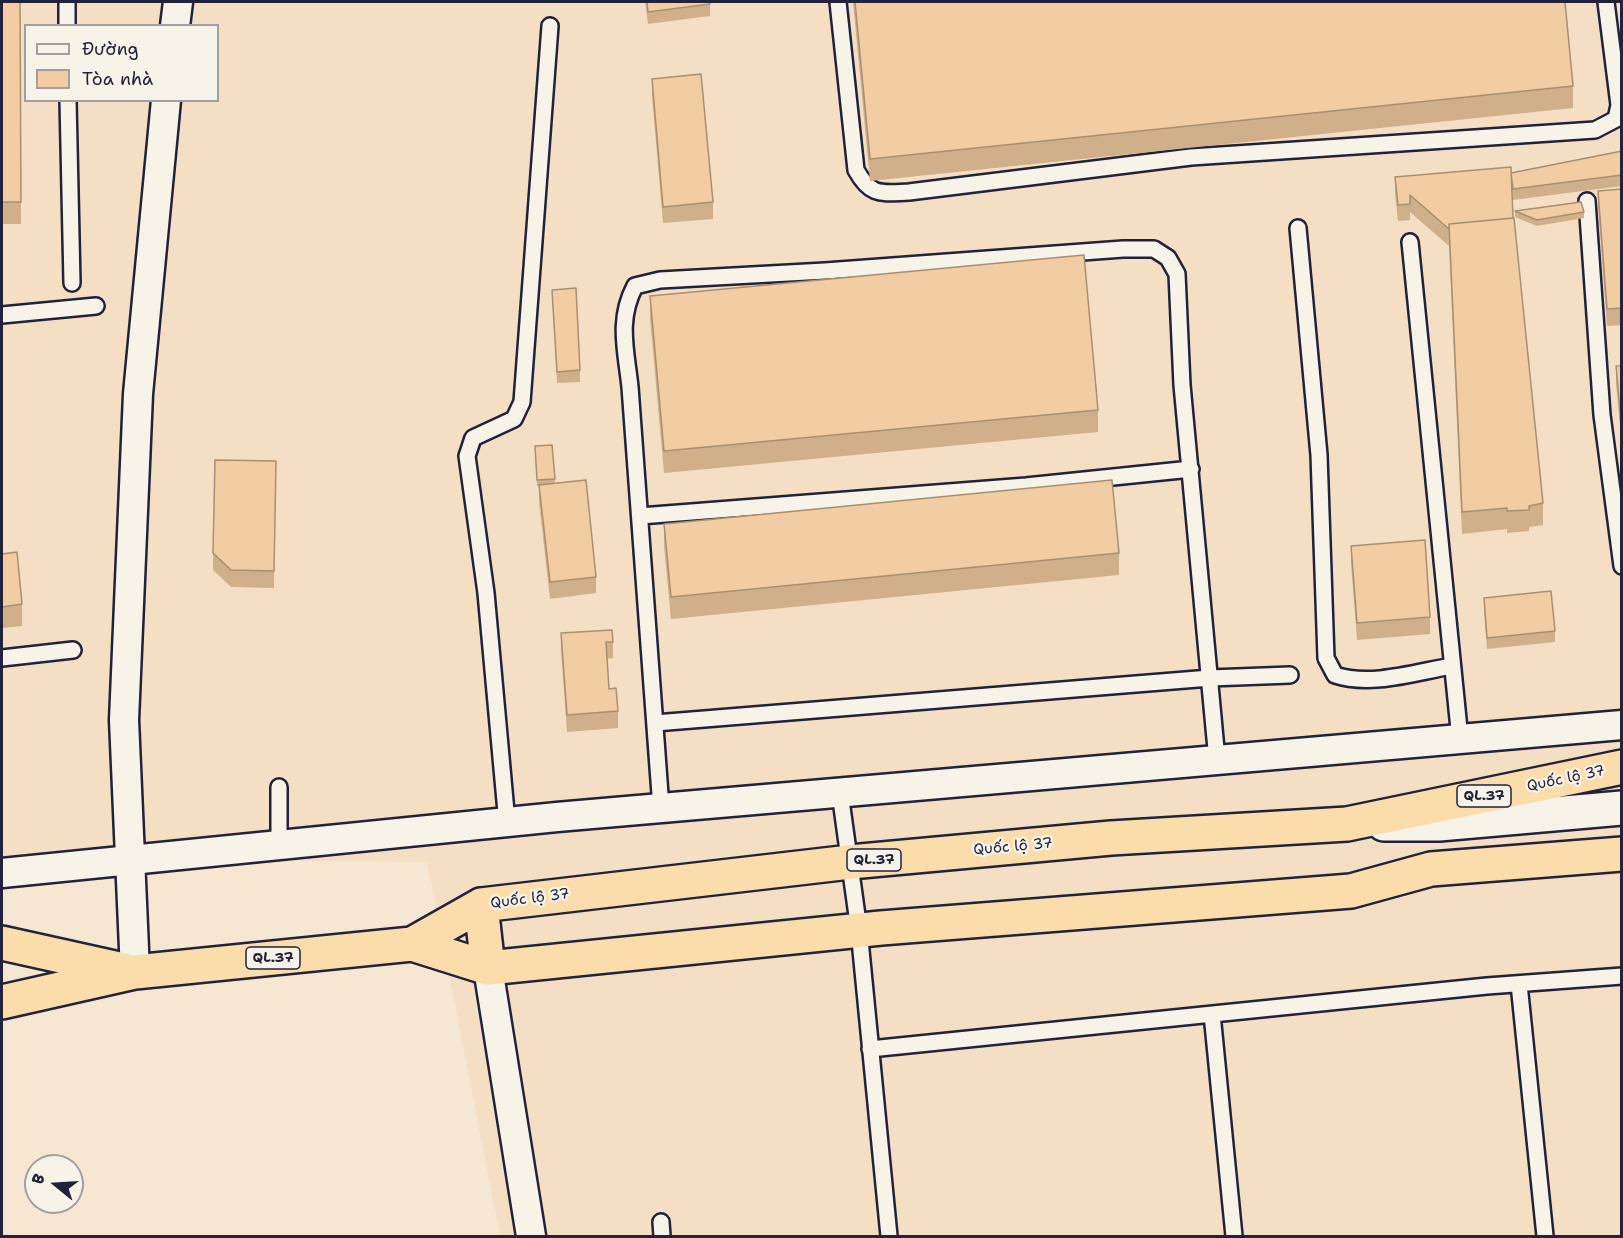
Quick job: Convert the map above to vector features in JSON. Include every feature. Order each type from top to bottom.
[{"type":"highway","name":"Quốc lộ 37","points":[[412,944],[481,905],[850,862],[1111,838],[1347,825],[1622,767]]},
{"type":"highway","name":"Quốc lộ 37","points":[[2,1002],[135,972],[412,944],[488,968],[859,930],[1351,891],[1431,869],[1622,854]]},
{"type":"highway","points":[[1351,891],[1622,871]]},
{"type":"highway","points":[[481,905],[488,968]]},
{"type":"highway","name":"Quốc lộ 37","points":[[2,942],[135,972]]},
{"type":"main road","points":[[1347,825],[1439,824],[1622,808]]},
{"type":"street","points":[[175,24],[178,2]]},
{"type":"street","points":[[135,972],[124,720],[137,406],[166,102]]},
{"type":"street","points":[[2,873],[661,808],[1622,724]]},
{"type":"street","points":[[488,968],[531,1236]]},
{"type":"lane","points":[[67,2],[67,24]]},
{"type":"lane","points":[[838,2],[856,170],[865,185],[878,193],[909,192],[1191,157],[1595,130],[1616,119],[1619,105],[1606,2]]},
{"type":"lane","points":[[507,823],[486,593],[467,456],[473,438],[514,419],[522,402],[550,26]]},
{"type":"lane","points":[[68,102],[72,283]]},
{"type":"lane","points":[[1587,201],[1602,415],[1622,566]]},
{"type":"lane","points":[[1298,228],[1319,455],[1326,658],[1335,675],[1347,679],[1364,680],[1452,666]]},
{"type":"lane","points":[[1410,242],[1460,739]]},
{"type":"lane","points":[[661,808],[640,516],[623,323],[625,305],[635,286],[660,280],[1154,249],[1168,258],[1177,274],[1182,385],[1217,760]]},
{"type":"lane","points":[[2,315],[96,306]]},
{"type":"lane","points":[[640,516],[1026,486],[1191,469]]},
{"type":"lane","points":[[2,658],[73,650]]},
{"type":"lane","points":[[655,723],[1210,678],[1290,675]]},
{"type":"lane","points":[[279,787],[279,845]]},
{"type":"lane","points":[[840,793],[859,930],[889,1236]]},
{"type":"lane","points":[[870,1049],[1519,984],[1622,976]]},
{"type":"lane","points":[[1519,984],[1545,1236]]},
{"type":"lane","points":[[1212,1014],[1234,1236]]},
{"type":"shaded area","points":[[2,2],[1621,2],[1621,1236],[500,1236],[427,862],[2,858]]},
{"type":"building","points":[[2,2],[20,2],[21,202],[2,202]]},
{"type":"building","points":[[647,2],[710,2],[710,4],[648,12]]},
{"type":"building","points":[[855,2],[1565,2],[1573,86],[870,159]]},
{"type":"building","points":[[701,74],[713,202],[663,207],[652,79]]},
{"type":"building","points":[[1622,151],[1622,175],[1513,189],[1511,173]]},
{"type":"building","points":[[1511,167],[1513,218],[1449,224],[1449,229],[1410,195],[1410,204],[1398,205],[1395,177]]},
{"type":"building","points":[[1622,189],[1622,308],[1607,309],[1598,191]]},
{"type":"building","points":[[1581,202],[1584,212],[1537,220],[1515,211]]},
{"type":"building","points":[[1514,218],[1543,503],[1529,506],[1529,510],[1507,511],[1507,508],[1462,512],[1449,224]]},
{"type":"building","points":[[1084,255],[1098,410],[664,451],[650,296]]},
{"type":"building","points":[[576,288],[580,370],[557,372],[552,290]]},
{"type":"building","points":[[1616,366],[1622,366],[1622,432]]},
{"type":"building","points":[[552,445],[555,479],[537,480],[535,446]]},
{"type":"building","points":[[215,460],[276,461],[274,571],[231,570],[213,553]]},
{"type":"building","points":[[586,480],[596,577],[550,582],[539,485]]},
{"type":"building","points":[[1112,480],[1119,553],[671,597],[664,524]]},
{"type":"building","points":[[1425,540],[1430,617],[1357,623],[1351,546]]},
{"type":"building","points":[[17,552],[22,604],[2,607],[2,554]]},
{"type":"building","points":[[1551,591],[1555,631],[1487,638],[1484,598]]},
{"type":"building","points":[[612,630],[613,642],[606,642],[609,689],[616,688],[618,711],[567,715],[561,633]]}]
